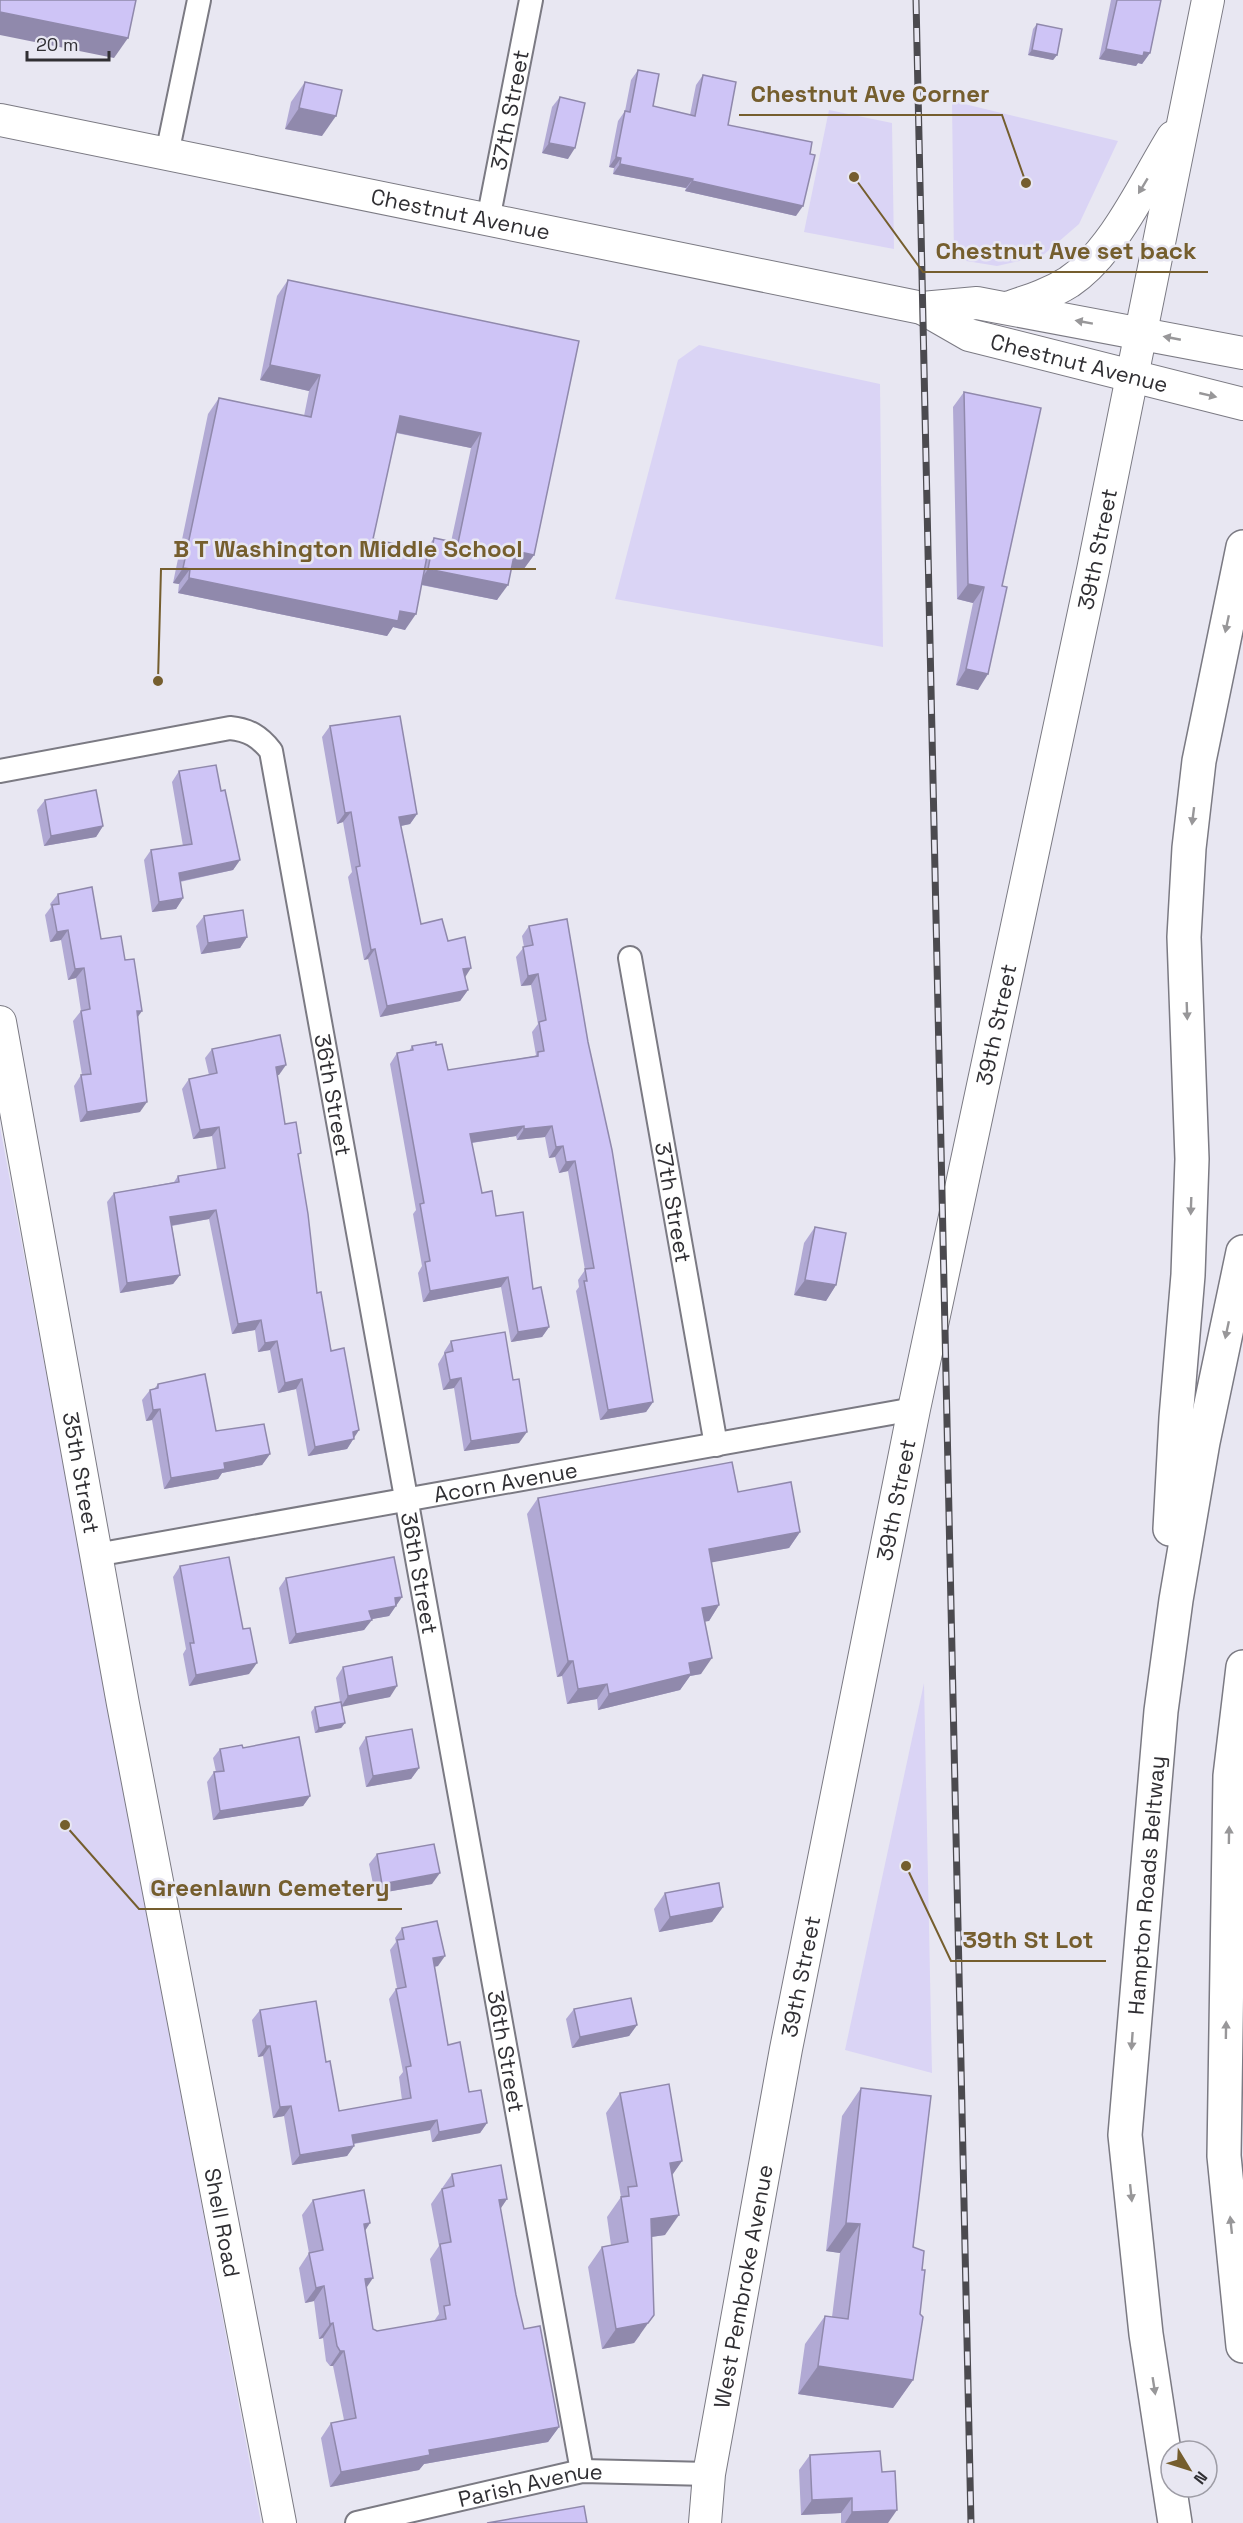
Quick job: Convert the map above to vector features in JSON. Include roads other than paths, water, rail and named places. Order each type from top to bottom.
[{"type":"highway","points":[[1161,1711],[1176,1418],[1188,1275],[1192,1159],[1184,937],[1189,849],[1199,761],[1243,547]]},
{"type":"highway","name":"Hampton Roads Beltway","points":[[1175,2523],[1146,2334],[1125,2135],[1161,1711],[1176,1600],[1203,1442],[1243,1252]]},
{"type":"highway","points":[[1243,1667],[1230,1776],[1224,2156],[1243,2346]]},
{"type":"highway","points":[[1230,1776],[1243,1734]]},
{"type":"main road","name":"39th Street","points":[[786,2049],[914,1409],[1132,377],[1208,0]]},
{"type":"main road","points":[[1005,308],[1044,296],[1071,281],[1089,265],[1107,244],[1185,118]]},
{"type":"main road","name":"Chestnut Avenue","points":[[0,120],[922,308],[977,303],[1243,352]]},
{"type":"main road","name":"Chestnut Avenue","points":[[922,308],[969,336],[1243,404]]},
{"type":"main road","name":"35th Street","points":[[0,1022],[164,1922]]},
{"type":"main road","name":"Shell Road","points":[[164,1922],[280,2523]]},
{"type":"main road","name":"West Pembroke Avenue","points":[[705,2523],[709,2475],[786,2049]]},
{"type":"street","points":[[167,154],[198,0]]},
{"type":"street","name":"37th Street","points":[[488,220],[531,0]]},
{"type":"street","name":"36th Street","points":[[0,771],[230,728],[246,730],[266,744],[276,767],[405,1499],[582,2471]]},
{"type":"street","name":"37th Street","points":[[630,958],[716,1444]]},
{"type":"street","name":"Acorn Avenue","points":[[96,1555],[914,1409]]},
{"type":"street","name":"Parish Avenue","points":[[357,2523],[582,2471],[709,2475]]},
{"type":"railway","points":[[916,0],[971,2523]]},
{"type":"place","name":"Chestnut Ave set back","points":[[854,177]]},
{"type":"place","name":"Chestnut Ave Corner","points":[[1026,183]]},
{"type":"place","name":"B T Washington Middle School","points":[[158,681]]},
{"type":"place","name":"Greenlawn Cemetery","points":[[65,1825]]},
{"type":"place","name":"39th St Lot","points":[[906,1866]]}]
